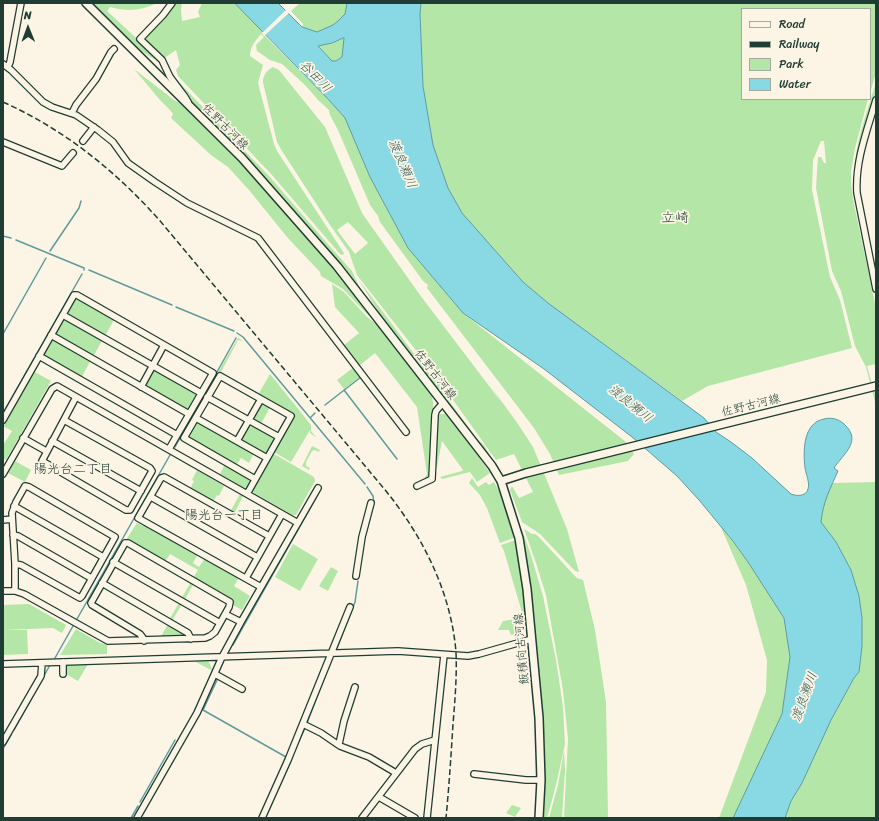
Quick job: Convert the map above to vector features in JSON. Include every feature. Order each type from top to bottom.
[{"type":"main road","name":"佐野古河線","points":[[86,3],[246,163],[324,251],[492,466],[505,479],[876,386]]},
{"type":"main road","name":"飯積向古河線","points":[[505,479],[519,538],[527,589],[540,718],[541,780],[539,818]]},
{"type":"street","points":[[21,3],[10,62],[5,66],[43,102],[52,107],[72,113],[94,127],[112,142],[128,163],[155,182],[187,202],[258,238],[406,432]]},
{"type":"street","points":[[172,3],[163,15],[140,38],[162,60],[168,74],[185,96],[189,106]]},
{"type":"street","points":[[72,113],[76,105],[96,79],[114,49]]},
{"type":"street","points":[[876,100],[860,154],[857,193],[876,289]]},
{"type":"street","points":[[83,141],[94,127]]},
{"type":"street","points":[[3,142],[62,166],[73,153]]},
{"type":"street","points":[[3,420],[74,295],[77,295],[213,372],[169,449]]},
{"type":"street","points":[[63,315],[201,393]]},
{"type":"street","points":[[51,335],[189,414]]},
{"type":"street","points":[[141,386],[164,345]]},
{"type":"street","points":[[39,356],[177,435]]},
{"type":"street","points":[[247,494],[291,416],[220,376],[184,438],[255,479]]},
{"type":"street","points":[[3,474],[5,467],[53,388],[58,387],[298,523]]},
{"type":"street","points":[[64,420],[152,470],[130,510],[127,511],[42,461],[76,397]]},
{"type":"street","points":[[208,397],[279,437]]},
{"type":"street","points":[[237,441],[261,399]]},
{"type":"street","points":[[417,486],[432,479],[435,415],[436,411],[443,403]]},
{"type":"street","points":[[196,418],[267,458]]},
{"type":"street","points":[[23,438],[46,451]]},
{"type":"street","points":[[52,441],[141,491]]},
{"type":"street","points":[[261,587],[138,518],[161,478],[164,477],[269,536]]},
{"type":"street","points":[[15,564],[21,565],[79,598],[82,596],[115,537],[27,486],[22,490],[12,513],[15,591]]},
{"type":"street","points":[[137,818],[197,713],[222,657],[241,622],[318,488]]},
{"type":"street","points":[[150,497],[257,557]]},
{"type":"street","points":[[356,576],[362,537],[371,503]]},
{"type":"street","points":[[14,506],[103,557]]},
{"type":"street","points":[[246,578],[282,514]]},
{"type":"street","points":[[3,520],[12,519]]},
{"type":"street","points":[[13,535],[18,536],[92,578]]},
{"type":"street","points":[[3,590],[15,591],[24,594],[105,640],[144,640],[203,639],[215,632],[230,605],[230,602],[128,543],[125,543],[91,601],[92,606],[140,634],[144,640]]},
{"type":"street","points":[[113,562],[220,623]]},
{"type":"street","points":[[102,583],[188,633],[191,639]]},
{"type":"street","points":[[262,818],[303,724],[350,608]]},
{"type":"street","points":[[225,614],[241,622]]},
{"type":"street","points":[[3,664],[405,651],[468,656],[532,640]]},
{"type":"street","points":[[427,818],[444,655]]},
{"type":"street","points":[[63,662],[63,674]]},
{"type":"street","points":[[3,742],[41,676],[42,663]]},
{"type":"street","points":[[215,674],[242,689]]},
{"type":"street","points":[[339,744],[344,721],[355,687]]},
{"type":"street","points":[[303,724],[339,744],[369,757],[396,772]]},
{"type":"street","points":[[362,818],[415,749],[422,744],[435,740]]},
{"type":"street","points":[[474,774],[526,780],[541,780]]},
{"type":"street","points":[[379,797],[415,818]]},
{"type":"green space","points":[[91,3],[157,3],[145,8],[134,10],[122,10],[110,7],[107,11],[161,61],[153,59],[144,53]]},
{"type":"green space","points":[[173,3],[182,3],[182,21],[200,17],[198,12],[202,3],[235,3],[263,31],[262,33],[345,118],[370,177],[408,248],[463,313],[626,442],[634,454],[628,461],[559,475],[550,454],[534,428],[427,288],[428,285],[423,281],[380,222],[378,216],[370,205],[329,110],[282,64],[270,60],[257,51],[256,45],[264,37],[261,34],[252,47],[250,56],[263,65],[258,83],[274,144],[277,151],[344,253],[343,255],[340,254],[272,175],[178,76],[176,70],[180,65],[176,50],[164,57],[146,41],[147,35]]},
{"type":"green space","points":[[300,3],[347,3],[345,14],[333,25],[317,32],[302,27],[303,24],[291,11]]},
{"type":"green space","points":[[421,3],[876,3],[876,73],[871,90],[871,8],[741,8],[741,100],[868,100],[855,148],[851,172],[851,184],[876,308],[876,364],[867,366],[876,398],[876,406],[866,367],[855,346],[841,291],[832,271],[816,188],[818,157],[821,157],[824,163],[826,163],[824,141],[821,141],[813,160],[812,190],[830,277],[840,300],[852,348],[708,386],[682,401],[548,303],[523,282],[462,213],[448,188],[433,145],[423,86],[420,14]]},
{"type":"green space","points":[[344,37],[342,57],[336,61],[332,61],[318,46],[335,42]]},
{"type":"green space","points":[[273,67],[279,70],[325,127],[362,213],[420,295],[502,403],[489,384],[533,447],[567,529],[579,572],[575,571],[540,534],[522,522],[510,490],[512,486],[519,498],[533,492],[514,454],[496,460],[436,376],[357,275],[349,252],[277,142],[263,82],[267,71]],"holes":[[[348,222],[368,243],[355,254],[337,230]]]},
{"type":"green space","points":[[134,69],[174,100],[182,104],[260,183],[338,272],[375,319],[366,313],[343,289],[321,276],[320,272],[287,237],[249,190],[228,167],[211,155],[171,118],[173,114],[170,110]]},
{"type":"green space","points":[[172,75],[270,177],[352,271],[359,286],[377,315],[195,110]]},
{"type":"green space","points":[[876,82],[876,92],[857,159],[855,172],[855,195],[854,181],[857,152],[863,124]]},
{"type":"green space","points":[[358,279],[431,376],[434,377],[444,389],[444,394],[477,439],[484,445],[491,457],[390,330]]},
{"type":"green space","points":[[332,284],[344,292],[367,317],[379,326],[432,395],[431,474],[427,478],[424,479],[427,474],[417,407],[375,353],[359,366],[343,346],[359,333],[335,307]]},
{"type":"green space","points":[[75,298],[78,298],[115,318],[105,336],[68,315],[67,311]]},
{"type":"green space","points":[[66,319],[103,339],[93,357],[56,336],[55,332],[62,320]]},
{"type":"green space","points":[[238,338],[243,341],[238,340],[221,372],[259,393],[270,374],[311,425],[311,431],[317,438],[310,433],[310,430],[291,462],[274,452],[295,416],[218,372]]},
{"type":"green space","points":[[54,339],[91,360],[81,378],[45,357],[43,353],[50,340]]},
{"type":"green space","points":[[354,367],[361,376],[344,389],[337,380]]},
{"type":"green space","points":[[155,370],[195,392],[196,396],[189,408],[186,409],[146,387],[145,383],[152,371]]},
{"type":"green space","points":[[33,371],[51,381],[6,460],[3,458],[3,445],[12,431],[3,426],[3,424]]},
{"type":"green space","points":[[264,403],[270,407],[261,424],[255,421],[253,417],[260,404]]},
{"type":"green space","points":[[440,414],[446,414],[453,421],[490,473],[477,482],[470,472],[442,479],[440,477],[463,470],[442,441],[436,468],[437,419]]},
{"type":"green space","points":[[200,422],[254,453],[249,463],[241,458],[236,466],[189,439],[188,435],[195,423]]},
{"type":"green space","points":[[253,425],[273,436],[274,440],[267,453],[263,453],[243,442],[241,438],[248,426]]},
{"type":"green space","points":[[312,446],[320,450],[319,452],[315,450],[312,451],[306,462],[306,466],[310,468],[309,470],[302,466]]},
{"type":"green space","points":[[274,454],[314,477],[315,481],[296,515],[292,515],[254,493],[253,490]]},
{"type":"green space","points":[[15,461],[31,470],[25,482],[8,473]]},
{"type":"green space","points":[[225,464],[249,478],[250,482],[247,487],[244,488],[220,474]]},
{"type":"green space","points":[[197,470],[224,486],[219,496],[217,495],[213,502],[190,489],[194,481],[192,480]]},
{"type":"green space","points":[[472,478],[478,487],[486,482],[489,485],[494,482],[499,491],[501,490],[516,537],[500,543],[487,508],[480,495],[469,483]]},
{"type":"green space","points":[[876,482],[876,818],[785,818],[791,801],[802,783],[831,720],[854,678],[859,672],[862,646],[862,618],[859,596],[851,570],[836,542],[821,522],[825,502],[833,483]]},
{"type":"green space","points":[[240,494],[243,496],[234,514],[230,512]]},
{"type":"green space","points":[[137,523],[143,526],[144,524],[198,554],[193,563],[199,567],[205,558],[239,577],[234,586],[250,596],[242,610],[233,605],[234,601],[193,578],[198,570],[170,554],[165,562],[126,540]]},
{"type":"green space","points":[[720,525],[748,562],[784,618],[790,657],[782,714],[733,818],[719,818],[766,692],[767,660],[746,585]]},
{"type":"green space","points":[[519,526],[522,530],[530,552],[543,596],[556,660],[563,707],[565,744],[547,818],[541,818],[543,791]]},
{"type":"green space","points":[[524,529],[538,536],[577,578],[583,580],[595,630],[606,702],[608,818],[564,818],[568,739],[563,690],[546,595]]},
{"type":"green space","points":[[516,540],[521,569],[528,633],[501,545]]},
{"type":"green space","points":[[293,544],[318,559],[300,591],[275,577]]},
{"type":"green space","points":[[331,567],[338,571],[328,591],[319,586]]},
{"type":"green space","points":[[191,582],[194,583],[184,601],[181,599]]},
{"type":"green space","points":[[179,603],[182,604],[172,621],[169,620]]},
{"type":"green space","points":[[29,604],[66,625],[62,633],[53,628],[3,630],[3,605]]},
{"type":"green space","points":[[516,619],[519,634],[511,635],[509,630],[498,630],[503,621]]},
{"type":"green space","points":[[168,624],[184,633],[182,637],[160,638]]},
{"type":"green space","points":[[76,629],[100,643],[107,645],[107,654],[60,655]]},
{"type":"green space","points":[[3,630],[27,630],[28,654],[3,655]]},
{"type":"green space","points":[[208,660],[212,669],[211,670],[194,661]]},
{"type":"green space","points":[[88,664],[78,681],[66,674],[66,665]]},
{"type":"green space","points":[[564,751],[565,770],[562,818],[549,818],[558,785]]},
{"type":"green space","points":[[512,805],[521,808],[515,817],[506,813]]},
{"type":"water","points":[[235,3],[278,3],[302,27],[317,32],[333,25],[339,20],[345,14],[347,3],[421,3],[420,14],[423,86],[433,145],[448,188],[462,213],[523,282],[548,303],[704,418],[716,432],[752,458],[791,494],[803,495],[808,489],[804,454],[808,432],[812,426],[827,418],[832,418],[842,422],[849,430],[852,436],[852,442],[850,447],[834,468],[838,471],[825,502],[821,522],[836,542],[851,570],[859,596],[862,618],[862,646],[859,672],[854,678],[831,720],[802,783],[791,801],[785,818],[733,818],[782,714],[790,657],[784,618],[732,540],[677,476],[632,437],[544,369],[463,313],[408,248],[370,177],[345,118]],"holes":[[[344,38],[342,57],[336,61],[332,61],[318,46],[332,43]]]},
{"type":"pier","points":[[287,9],[290,12],[264,36],[262,33]]},
{"type":"pier","points":[[711,423],[717,430],[643,448],[635,442]]},
{"type":"waterway","points":[[50,251],[79,208],[81,201]]},
{"type":"waterway","points":[[3,236],[11,238]]},
{"type":"waterway","points":[[16,240],[84,268],[84,270]]},
{"type":"waterway","points":[[3,334],[46,258]]},
{"type":"waterway","points":[[89,270],[172,305]]},
{"type":"waterway","points":[[3,413],[82,274]]},
{"type":"waterway","points":[[176,307],[234,331]]},
{"type":"waterway","points":[[237,333],[243,337],[365,484]]},
{"type":"waterway","points":[[175,447],[236,338]]},
{"type":"waterway","points":[[325,405],[361,377]]},
{"type":"waterway","points":[[344,390],[397,459]]},
{"type":"waterway","points":[[311,417],[315,413]]},
{"type":"waterway","points":[[77,619],[170,455]]},
{"type":"waterway","points":[[364,540],[374,503],[373,496],[367,487]]},
{"type":"waterway","points":[[233,645],[316,498]]},
{"type":"waterway","points":[[337,648],[355,602],[358,581]]},
{"type":"waterway","points":[[55,658],[73,626]]},
{"type":"waterway","points":[[307,723],[333,655]]},
{"type":"waterway","points":[[14,730],[50,665]]},
{"type":"waterway","points":[[218,678],[203,710],[286,757]]},
{"type":"waterway","points":[[295,750],[305,728]]},
{"type":"waterway","points":[[3,749],[11,735]]},
{"type":"waterway","points":[[140,802],[175,740]]},
{"type":"waterway","points":[[131,818],[138,806]]},
{"type":"railway","points":[[3,102],[48,125],[88,153],[108,169],[144,203],[386,491],[412,527],[433,566],[441,587],[448,608],[456,652],[455,697],[446,818]]},
{"type":"district","name":"立崎","points":[[675,218]]},
{"type":"district","name":"陽光台二丁目","points":[[73,470]]},
{"type":"district","name":"陽光台一丁目","points":[[224,516]]},
{"type":"water label","name":"谷田川","points":[[315,77]]},
{"type":"water label","name":"渡良瀬川","points":[[402,164]]},
{"type":"water label","name":"渡良瀬川","points":[[630,404]]},
{"type":"water label","name":"渡良瀬川","points":[[805,697]]}]
